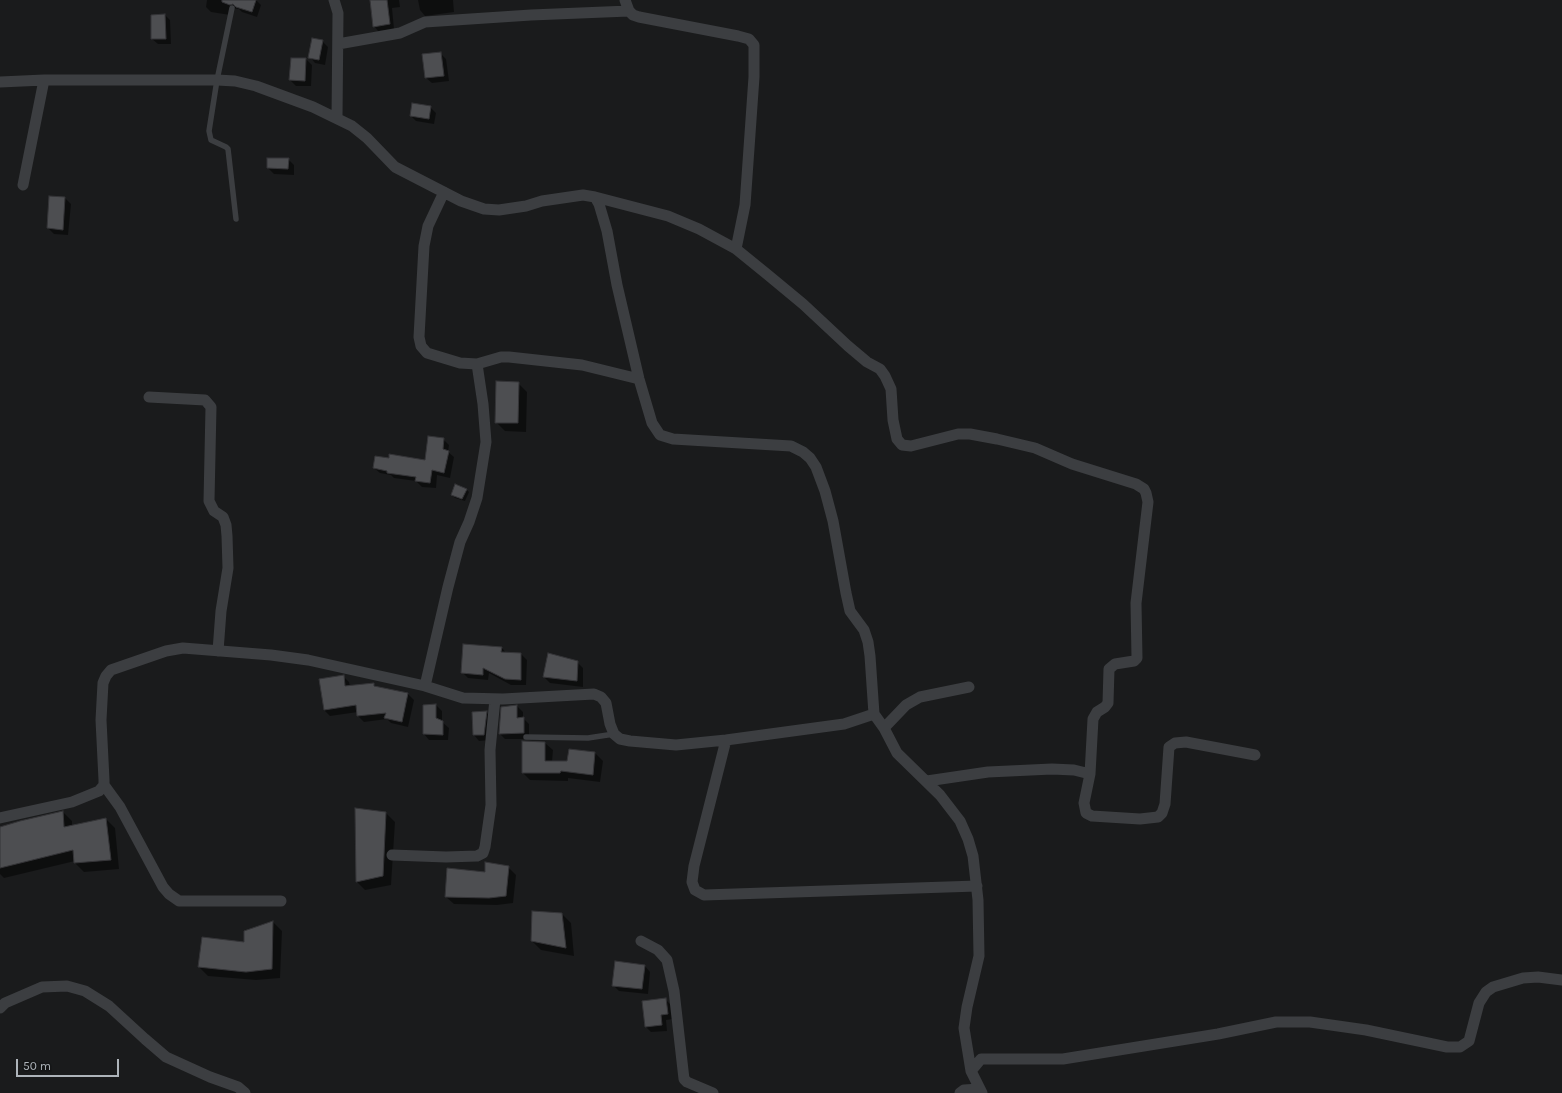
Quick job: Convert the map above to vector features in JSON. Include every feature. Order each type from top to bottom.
[{"type":"street","points":[[334,0],[338,13],[337,118]]},
{"type":"street","points":[[625,0],[629,11],[633,15],[738,36],[749,39],[754,45],[754,77],[745,205],[736,249]]},
{"type":"street","points":[[338,44],[400,33],[425,22],[531,15],[629,11]]},
{"type":"street","points":[[23,185],[44,80]]},
{"type":"street","points":[[0,82],[44,80],[235,81],[256,86],[313,107],[337,118],[352,126],[367,138],[395,167],[461,201],[484,209],[499,210],[526,206],[542,201],[583,195],[668,216],[699,229],[736,249],[803,304],[867,362],[880,369],[891,389],[893,420],[897,439],[902,445],[911,446],[958,434],[970,434],[1035,448],[1072,464],[1136,484],[1144,489],[1148,502],[1136,603],[1137,658],[1134,661],[1115,664],[1109,669],[1108,703],[1097,712],[1093,719],[1090,774],[1084,803],[1086,813],[1092,816],[1140,819],[1158,817],[1162,813],[1165,804],[1169,747],[1175,743],[1186,742],[1255,755]]},
{"type":"street","points":[[444,192],[428,226],[424,246],[419,337],[421,346],[427,354],[460,363],[477,364],[500,357],[582,365],[639,379]]},
{"type":"street","points":[[595,197],[601,209],[607,231],[617,285],[639,379],[652,423],[660,434],[666,438],[791,446],[803,452],[813,462],[825,491],[834,521],[850,610],[864,630],[868,642],[874,714],[884,728],[897,753],[940,795],[960,822],[968,839],[973,856],[977,886],[979,956],[964,1028],[971,1071],[981,1091],[964,1090],[960,1093]]},
{"type":"street","points":[[425,686],[460,542],[477,498],[484,456],[486,442],[484,412],[477,364]]},
{"type":"street","points":[[149,397],[205,400],[211,407],[209,501],[214,511],[223,517],[226,526],[228,568],[221,611],[218,651]]},
{"type":"street","points":[[281,901],[179,901],[169,894],[163,887],[120,807],[104,785],[101,720],[103,683],[111,670],[166,651],[183,648],[270,655],[308,660],[425,686],[463,698],[495,699],[594,694],[601,697],[606,703],[610,724],[614,734],[620,739],[630,742],[676,745],[726,740],[844,724],[874,714]]},
{"type":"street","points":[[884,728],[906,705],[920,697],[968,687]]},
{"type":"street","points":[[392,855],[446,857],[477,856],[483,853],[486,847],[491,805],[490,750],[495,699]]},
{"type":"street","points":[[726,740],[694,866],[692,882],[695,890],[704,895],[977,886]]},
{"type":"street","points":[[927,781],[988,772],[1052,768],[1074,770],[1090,774]]},
{"type":"street","points":[[0,818],[72,802],[96,793],[104,785]]},
{"type":"street","points":[[641,942],[658,950],[667,960],[674,991],[684,1079],[687,1082],[713,1093]]},
{"type":"street","points":[[971,1071],[981,1059],[1063,1059],[1218,1034],[1276,1022],[1317,1023],[1366,1030],[1447,1047],[1460,1047],[1469,1042],[1480,1002],[1486,992],[1493,987],[1523,978],[1538,977],[1562,980]]},
{"type":"street","points":[[0,1008],[5,1003],[42,987],[67,986],[85,991],[109,1006],[144,1040],[166,1057],[238,1087],[245,1093]]},
{"type":"lane","points":[[232,8],[217,80],[210,137],[214,143],[223,145],[228,149],[236,218]]},
{"type":"lane","points":[[526,737],[588,738],[614,734]]},
{"type":"building","points":[[222,0],[256,0],[252,12],[236,7],[233,4],[230,5],[222,2]]},
{"type":"building","points":[[370,0],[387,0],[390,24],[373,27]]},
{"type":"building","points":[[165,14],[166,39],[151,39],[151,15]]},
{"type":"building","points":[[312,38],[323,40],[319,60],[308,58]]},
{"type":"building","points":[[441,52],[444,76],[425,78],[422,54]]},
{"type":"building","points":[[291,58],[306,58],[305,81],[289,80]]},
{"type":"building","points":[[412,103],[431,106],[429,119],[410,116]]},
{"type":"building","points":[[267,158],[289,158],[288,169],[267,168]]},
{"type":"building","points":[[49,196],[65,197],[63,230],[47,228]]},
{"type":"building","points":[[496,381],[519,382],[518,423],[495,423]]},
{"type":"building","points":[[428,436],[444,438],[443,449],[449,451],[444,473],[432,470],[430,483],[415,481],[416,477],[387,473],[387,471],[373,468],[375,456],[389,458],[389,454],[425,460]]},
{"type":"building","points":[[455,484],[467,489],[462,499],[451,495]]},
{"type":"building","points":[[463,644],[502,647],[501,652],[521,653],[521,680],[505,679],[483,668],[483,675],[461,673]]},
{"type":"building","points":[[548,653],[578,661],[577,681],[543,677]]},
{"type":"building","points":[[344,675],[345,686],[374,683],[374,686],[408,693],[402,722],[384,718],[386,713],[357,716],[356,705],[324,710],[319,679]]},
{"type":"building","points":[[436,704],[436,718],[443,721],[443,735],[423,734],[423,705]]},
{"type":"building","points":[[517,705],[517,718],[524,717],[524,733],[499,734],[501,707]]},
{"type":"building","points":[[487,711],[484,735],[473,735],[472,712]]},
{"type":"building","points":[[522,741],[545,742],[545,761],[567,761],[569,749],[595,752],[593,775],[561,771],[560,773],[522,773]]},
{"type":"building","points":[[355,808],[386,812],[383,876],[356,882]]},
{"type":"building","points":[[63,811],[64,827],[106,818],[111,860],[74,863],[73,850],[0,868],[0,827]]},
{"type":"building","points":[[485,862],[509,866],[506,896],[489,898],[445,897],[447,868],[485,872]]},
{"type":"building","points":[[532,911],[562,913],[566,948],[531,941]]},
{"type":"building","points":[[273,921],[272,969],[246,972],[198,967],[202,937],[244,942],[244,931]]},
{"type":"building","points":[[615,961],[645,965],[642,989],[612,986]]},
{"type":"building","points":[[666,998],[668,1014],[661,1015],[662,1025],[645,1027],[642,1001]]}]
